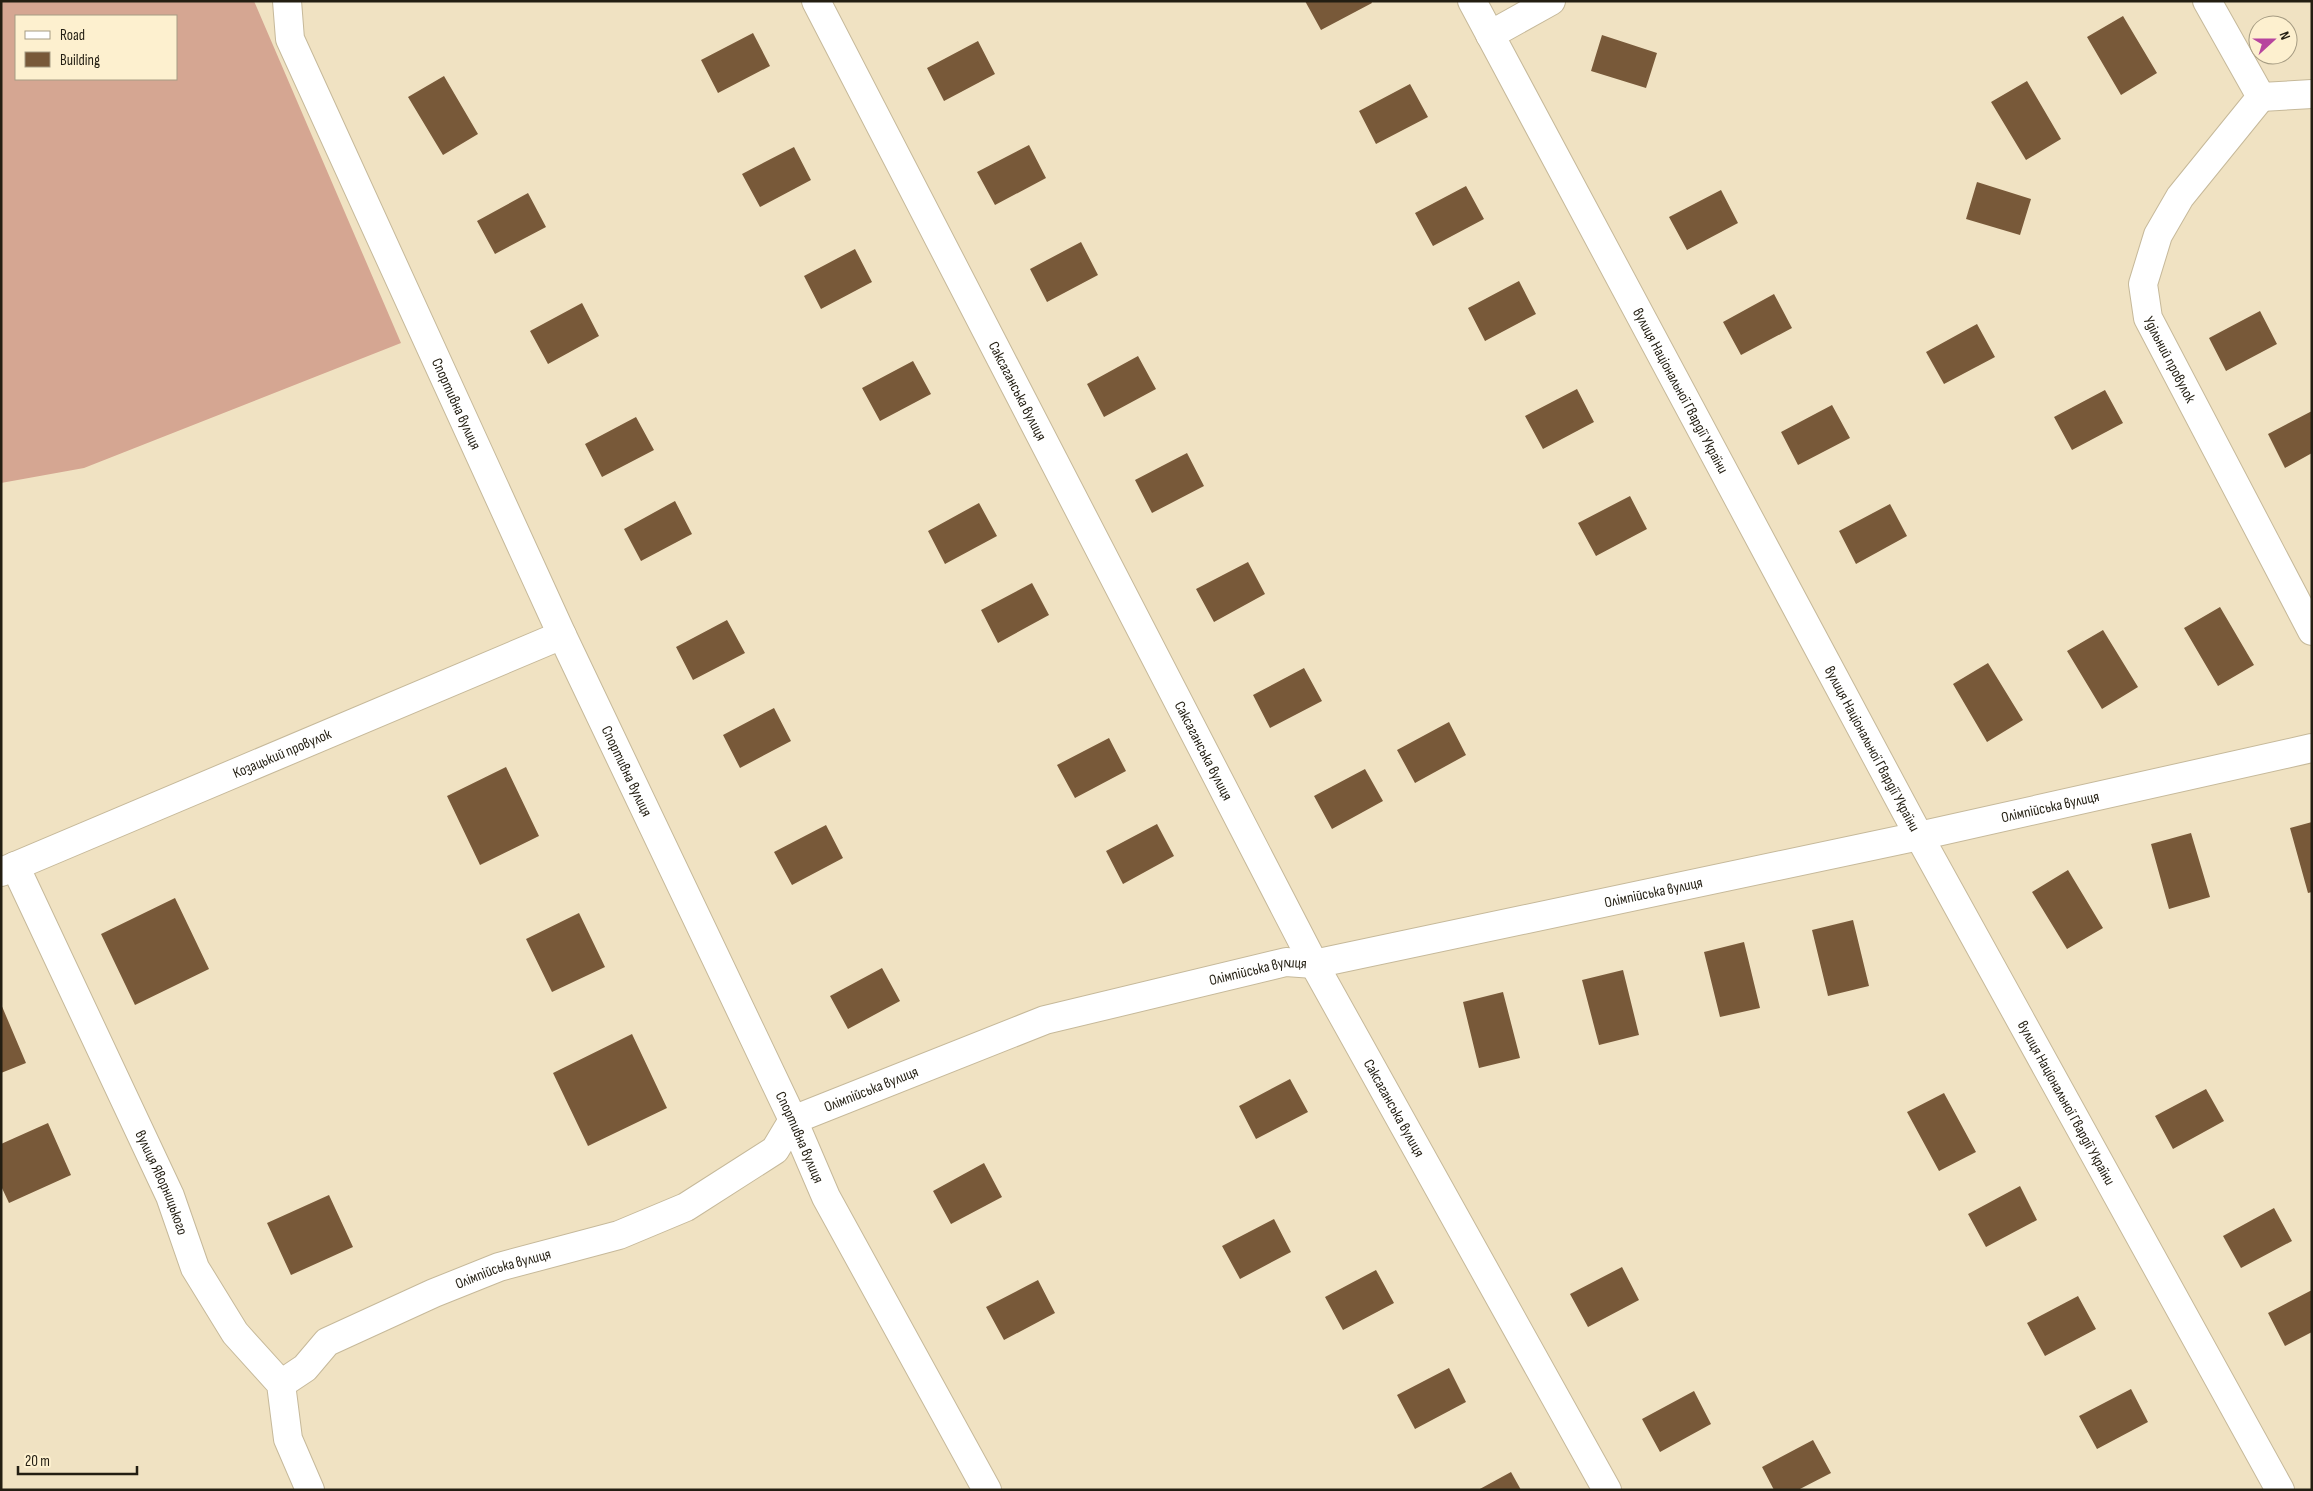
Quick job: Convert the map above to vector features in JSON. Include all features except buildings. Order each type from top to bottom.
[{"type":"street","name":"Спортивна вулиця","points":[[287,1],[290,39],[562,635],[793,1120],[826,1197],[987,1490]]},
{"type":"street","name":"Саксаганська вулиця","points":[[816,1],[1314,964],[1608,1490]]},
{"type":"street","name":"вулиця Національної Гвардії України","points":[[1472,1],[1919,836],[2280,1490]]},
{"type":"street","points":[[1490,35],[1552,1]]},
{"type":"street","points":[[2207,1],[2261,97],[2312,94]]},
{"type":"street","name":"Удільний провулок","points":[[2261,97],[2180,197],[2158,235],[2142,284],[2148,318],[2312,631]]},
{"type":"street","name":"Козацький провулок","points":[[8,869],[562,635]]},
{"type":"street","name":"Олімпійська вулиця","points":[[281,1384],[306,1368],[327,1342],[434,1293],[499,1267],[618,1235],[686,1207],[775,1150],[793,1120],[1045,1020],[1286,962],[1314,964],[1919,836],[2312,748]]},
{"type":"street","name":"вулиця Яворницького","points":[[8,869],[170,1196],[195,1268],[235,1333],[281,1384]]},
{"type":"street","points":[[281,1384],[288,1439],[310,1490]]},
{"type":"shaded area","points":[[1,1],[254,1],[401,343],[84,468],[1,483]]}]
